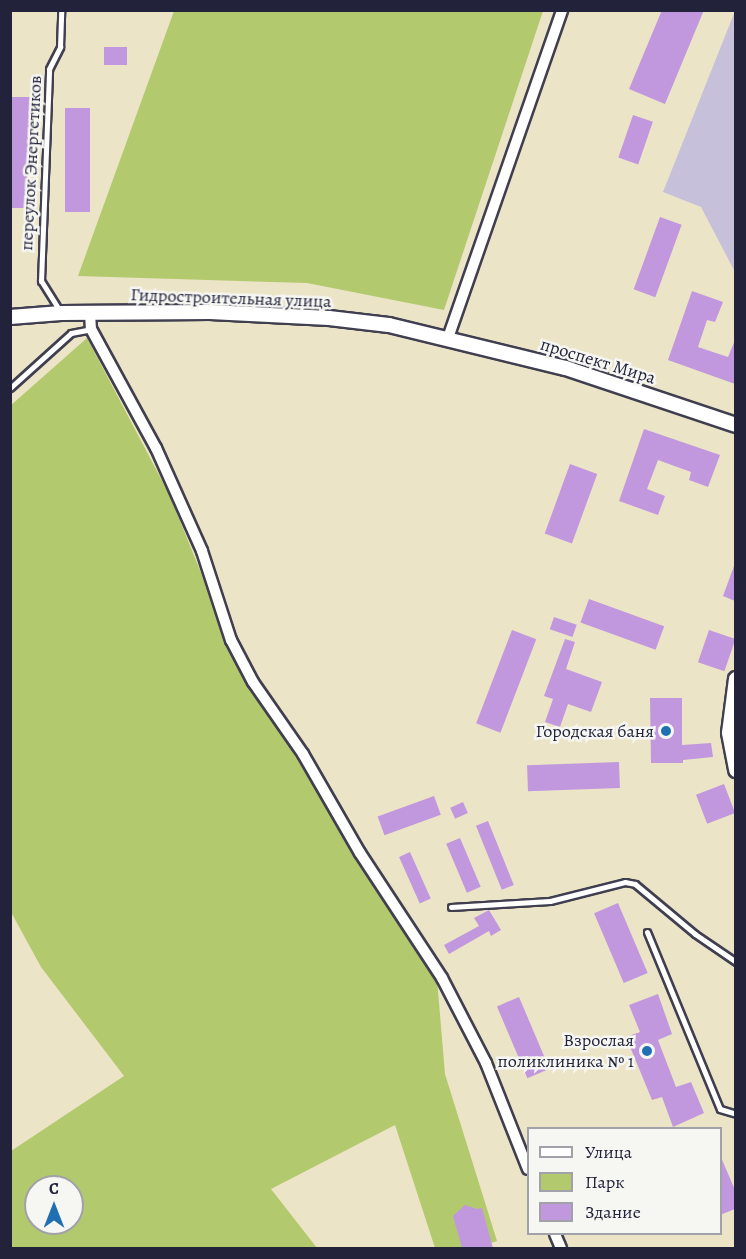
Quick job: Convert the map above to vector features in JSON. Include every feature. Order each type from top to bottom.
[{"type":"street","points":[[448,338],[562,10]]},
{"type":"street","name":"Гидростроительная улица","points":[[10,316],[90,312],[210,312],[329,318],[389,325],[448,338]]},
{"type":"street","points":[[90,312],[91,329],[160,458],[202,551],[231,640],[253,682],[303,754],[360,853],[442,978],[486,1063],[527,1166]]},
{"type":"street","name":"проспект Мира","points":[[448,338],[566,368],[735,425]]},
{"type":"street","points":[[735,679],[729,733],[735,770]]},
{"type":"lane","name":"переулок Энергетиков","points":[[61,10],[60,47],[50,69],[41,281],[61,313]]},
{"type":"lane","points":[[10,388],[71,333],[91,329]]},
{"type":"lane","points":[[451,906],[550,901],[625,882],[636,884],[695,934],[735,962]]},
{"type":"lane","points":[[647,933],[720,1109],[735,1114]]},
{"type":"shaded area","points":[[735,11],[735,272],[701,207],[663,192]]},
{"type":"green space","points":[[174,11],[543,11],[444,310],[307,283],[78,276]]},
{"type":"green space","points":[[87,338],[169,494],[241,671],[437,979],[445,1074],[497,1241],[475,1248],[435,1248],[395,1125],[271,1189],[317,1248],[11,1248],[11,1151],[124,1076],[41,967],[11,912],[10,406]]},
{"type":"building","points":[[662,10],[704,10],[665,104],[629,89]]},
{"type":"building","points":[[104,47],[127,47],[127,65],[104,65]]},
{"type":"building","points":[[10,97],[30,97],[26,208],[10,208]]},
{"type":"building","points":[[65,108],[90,108],[90,212],[65,212]]},
{"type":"building","points":[[633,115],[653,122],[638,164],[618,158]]},
{"type":"building","points":[[660,217],[682,225],[655,297],[634,289]]},
{"type":"building","points":[[692,291],[723,302],[715,322],[707,320],[698,347],[728,357],[735,340],[735,384],[668,360]]},
{"type":"building","points":[[644,429],[720,455],[708,487],[689,480],[691,472],[658,460],[647,489],[665,496],[658,515],[619,501]]},
{"type":"building","points":[[570,464],[597,474],[572,543],[545,534]]},
{"type":"building","points":[[735,566],[735,601],[723,596]]},
{"type":"building","points":[[589,599],[664,626],[656,650],[580,622]]},
{"type":"building","points":[[554,617],[577,625],[572,637],[550,629]]},
{"type":"building","points":[[512,630],[536,639],[500,733],[476,723]]},
{"type":"building","points":[[709,630],[735,639],[724,671],[698,662]]},
{"type":"building","points":[[565,639],[575,642],[566,669],[602,682],[591,712],[568,704],[560,727],[545,722],[553,699],[544,696]]},
{"type":"building","name":"Городская баня","points":[[650,698],[682,698],[682,745],[711,743],[713,757],[683,760],[683,763],[651,763]]},
{"type":"building","points":[[619,762],[620,788],[528,791],[527,765]]},
{"type":"building","points":[[724,784],[735,813],[707,824],[696,795]]},
{"type":"building","points":[[434,796],[441,815],[384,835],[378,817]]},
{"type":"building","points":[[463,802],[468,813],[455,819],[450,808]]},
{"type":"building","points":[[488,821],[514,885],[502,890],[476,826]]},
{"type":"building","points":[[460,838],[481,887],[467,893],[446,844]]},
{"type":"building","points":[[410,852],[431,899],[420,903],[399,857]]},
{"type":"building","points":[[618,903],[648,973],[624,983],[594,913]]},
{"type":"building","points":[[489,910],[501,930],[491,936],[489,931],[449,954],[444,945],[479,926],[474,918]]},
{"type":"building","name":"Взрослая поликлиника № 1","points":[[658,994],[672,1034],[658,1040],[676,1087],[691,1082],[704,1113],[673,1127],[662,1097],[652,1100],[626,1037],[640,1032],[629,1005]]},
{"type":"building","points":[[519,997],[549,1069],[527,1078],[497,1006]]},
{"type":"building","points":[[722,1160],[735,1190],[735,1209],[722,1214]]},
{"type":"building","points":[[465,1205],[477,1209],[482,1208],[493,1248],[462,1248],[453,1216]]},
{"type":"place","name":"Городская баня","points":[[666,731]]},
{"type":"place","name":"Взрослая поликлиника № 1","points":[[647,1051]]}]
